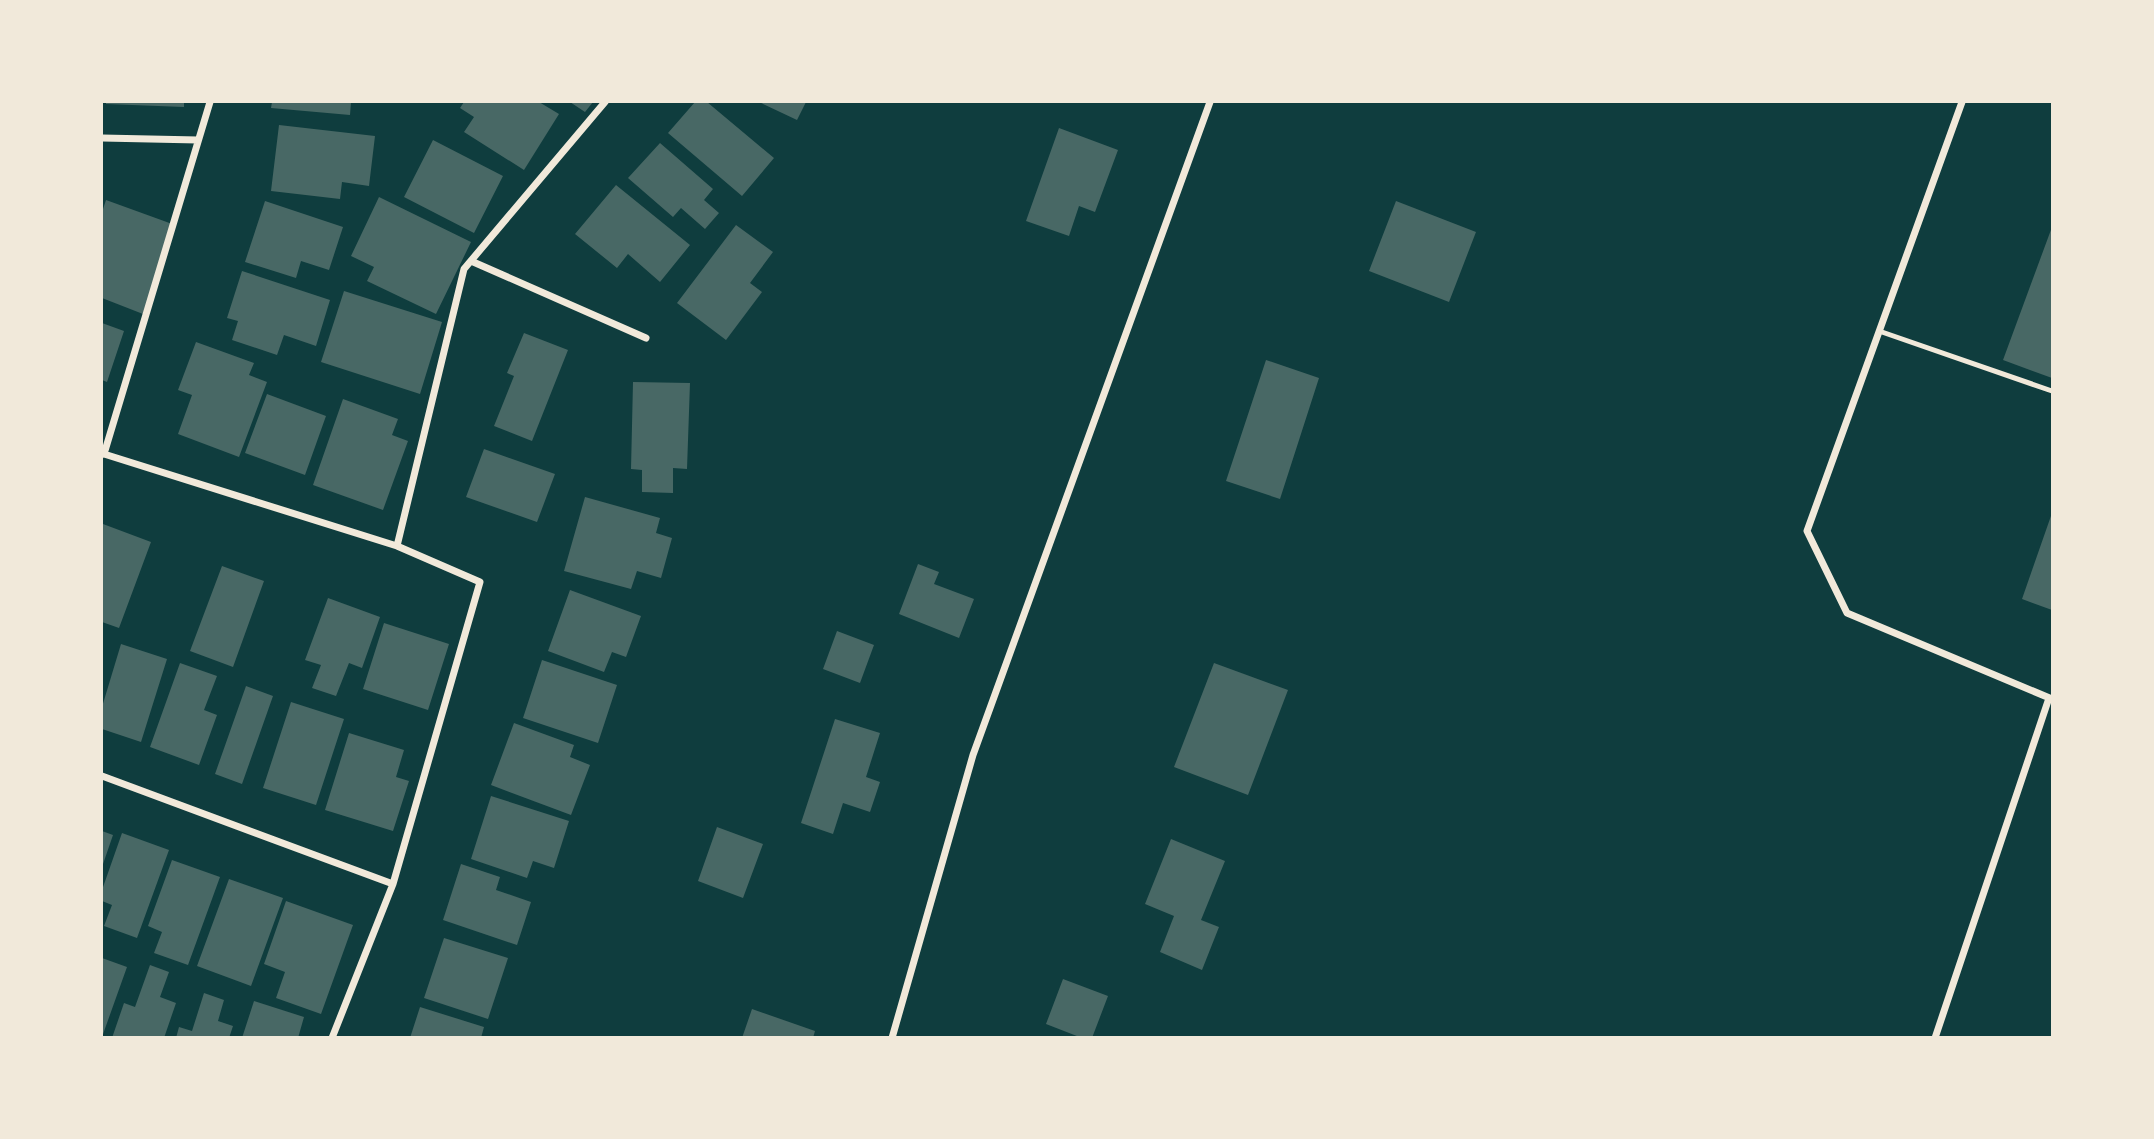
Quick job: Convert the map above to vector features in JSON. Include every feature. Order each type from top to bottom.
[{"type":"street","points":[[209,102],[103,454],[397,546],[480,582],[393,884],[332,1038]]},
{"type":"street","points":[[397,546],[464,269],[606,102]]},
{"type":"street","points":[[892,1038],[974,755],[1210,102]]},
{"type":"street","points":[[1935,1038],[2051,698],[1847,613],[1807,531],[1962,102]]},
{"type":"street","points":[[102,138],[198,140]]},
{"type":"street","points":[[471,261],[646,338]]},
{"type":"street","points":[[102,776],[393,884]]},
{"type":"lane","points":[[1879,331],[2053,391]]},
{"type":"building","points":[[184,102],[184,107],[106,104]]},
{"type":"building","points":[[272,102],[351,102],[350,115],[271,108]]},
{"type":"building","points":[[464,102],[539,102],[559,114],[524,170],[464,132],[474,117],[460,108]]},
{"type":"building","points":[[570,102],[593,102],[585,112]]},
{"type":"building","points":[[695,102],[707,102],[774,158],[742,196],[668,133]]},
{"type":"building","points":[[759,102],[806,102],[797,120]]},
{"type":"building","points":[[279,125],[375,136],[369,186],[342,182],[340,199],[271,191]]},
{"type":"building","points":[[1059,128],[1118,150],[1095,212],[1079,206],[1069,236],[1026,221]]},
{"type":"building","points":[[433,140],[503,176],[474,233],[404,197]]},
{"type":"building","points":[[660,143],[713,189],[704,200],[719,213],[705,229],[681,208],[673,217],[628,178]]},
{"type":"building","points":[[616,185],[690,245],[660,282],[628,254],[617,268],[575,234]]},
{"type":"building","points":[[379,197],[471,242],[436,314],[367,281],[374,267],[351,256]]},
{"type":"building","points":[[106,200],[175,225],[143,314],[102,298],[102,212]]},
{"type":"building","points":[[265,201],[343,227],[329,270],[301,261],[296,278],[245,262]]},
{"type":"building","points":[[1396,201],[1476,232],[1449,302],[1369,271]]},
{"type":"building","points":[[736,225],[773,252],[750,283],[762,292],[726,340],[677,303]]},
{"type":"building","points":[[2052,227],[2052,378],[2003,360]]},
{"type":"building","points":[[242,271],[330,300],[316,346],[284,335],[277,355],[232,340],[238,321],[227,318]]},
{"type":"building","points":[[344,291],[442,322],[420,394],[321,362]]},
{"type":"building","points":[[102,323],[124,331],[107,382],[102,380]]},
{"type":"building","points":[[524,333],[568,350],[532,441],[494,426],[514,376],[507,373]]},
{"type":"building","points":[[196,342],[254,363],[249,375],[267,382],[239,457],[178,434],[192,395],[178,390]]},
{"type":"building","points":[[1266,360],[1319,378],[1280,499],[1226,481]]},
{"type":"building","points":[[633,382],[690,383],[687,469],[673,468],[673,493],[642,492],[642,470],[631,469]]},
{"type":"building","points":[[267,394],[326,416],[305,475],[245,453]]},
{"type":"building","points":[[343,399],[398,419],[392,435],[408,441],[383,510],[313,485]]},
{"type":"building","points":[[484,449],[555,474],[537,522],[466,497]]},
{"type":"building","points":[[585,497],[660,518],[656,533],[672,538],[661,578],[637,571],[631,589],[564,571]]},
{"type":"building","points":[[2052,513],[2052,610],[2022,599]]},
{"type":"building","points":[[103,524],[151,542],[119,628],[102,622]]},
{"type":"building","points":[[918,564],[939,572],[934,584],[974,599],[959,638],[899,614]]},
{"type":"building","points":[[222,566],[264,581],[233,667],[190,651]]},
{"type":"building","points":[[570,590],[641,616],[626,657],[612,652],[604,672],[548,651]]},
{"type":"building","points":[[328,598],[380,617],[362,668],[349,663],[336,696],[312,688],[321,665],[305,660]]},
{"type":"building","points":[[384,623],[449,644],[428,710],[363,689]]},
{"type":"building","points":[[837,631],[874,645],[860,683],[823,669]]},
{"type":"building","points":[[121,644],[167,659],[141,742],[102,729],[102,707]]},
{"type":"building","points":[[542,660],[617,685],[598,743],[523,718]]},
{"type":"building","points":[[180,663],[217,676],[204,710],[217,715],[199,765],[150,747]]},
{"type":"building","points":[[1214,663],[1288,690],[1248,795],[1174,767]]},
{"type":"building","points":[[246,686],[273,696],[242,784],[215,774]]},
{"type":"building","points":[[291,702],[344,719],[316,805],[263,788]]},
{"type":"building","points":[[835,719],[880,733],[866,777],[880,782],[870,812],[843,803],[833,834],[801,823]]},
{"type":"building","points":[[514,723],[574,745],[570,757],[590,765],[571,815],[491,785]]},
{"type":"building","points":[[349,733],[404,750],[396,777],[409,781],[393,831],[325,810]]},
{"type":"building","points":[[491,796],[569,821],[554,868],[533,861],[527,878],[471,859]]},
{"type":"building","points":[[717,827],[763,844],[743,898],[698,881]]},
{"type":"building","points":[[102,831],[113,835],[102,867]]},
{"type":"building","points":[[122,833],[169,850],[137,938],[104,926],[112,905],[102,901],[102,890]]},
{"type":"building","points":[[1171,839],[1225,861],[1201,920],[1219,927],[1202,970],[1160,952],[1174,916],[1145,904]]},
{"type":"building","points":[[172,860],[220,877],[188,965],[154,953],[162,932],[148,926]]},
{"type":"building","points":[[461,864],[500,877],[496,890],[531,902],[517,945],[443,920]]},
{"type":"building","points":[[229,879],[283,898],[251,986],[197,966]]},
{"type":"building","points":[[286,901],[353,925],[321,1014],[276,998],[285,972],[264,964]]},
{"type":"building","points":[[444,938],[508,958],[488,1019],[424,998]]},
{"type":"building","points":[[102,958],[127,967],[102,1037]]},
{"type":"building","points":[[150,965],[169,972],[160,997],[176,1003],[164,1038],[112,1038],[124,1003],[135,1007]]},
{"type":"building","points":[[1063,979],[1108,996],[1092,1038],[1082,1038],[1046,1024]]},
{"type":"building","points":[[204,993],[224,1000],[218,1021],[233,1026],[229,1038],[176,1038],[179,1027],[192,1031]]},
{"type":"building","points":[[254,1001],[304,1017],[298,1038],[242,1038]]},
{"type":"building","points":[[420,1007],[484,1027],[481,1038],[410,1038]]},
{"type":"building","points":[[752,1009],[815,1031],[813,1038],[742,1038]]}]
